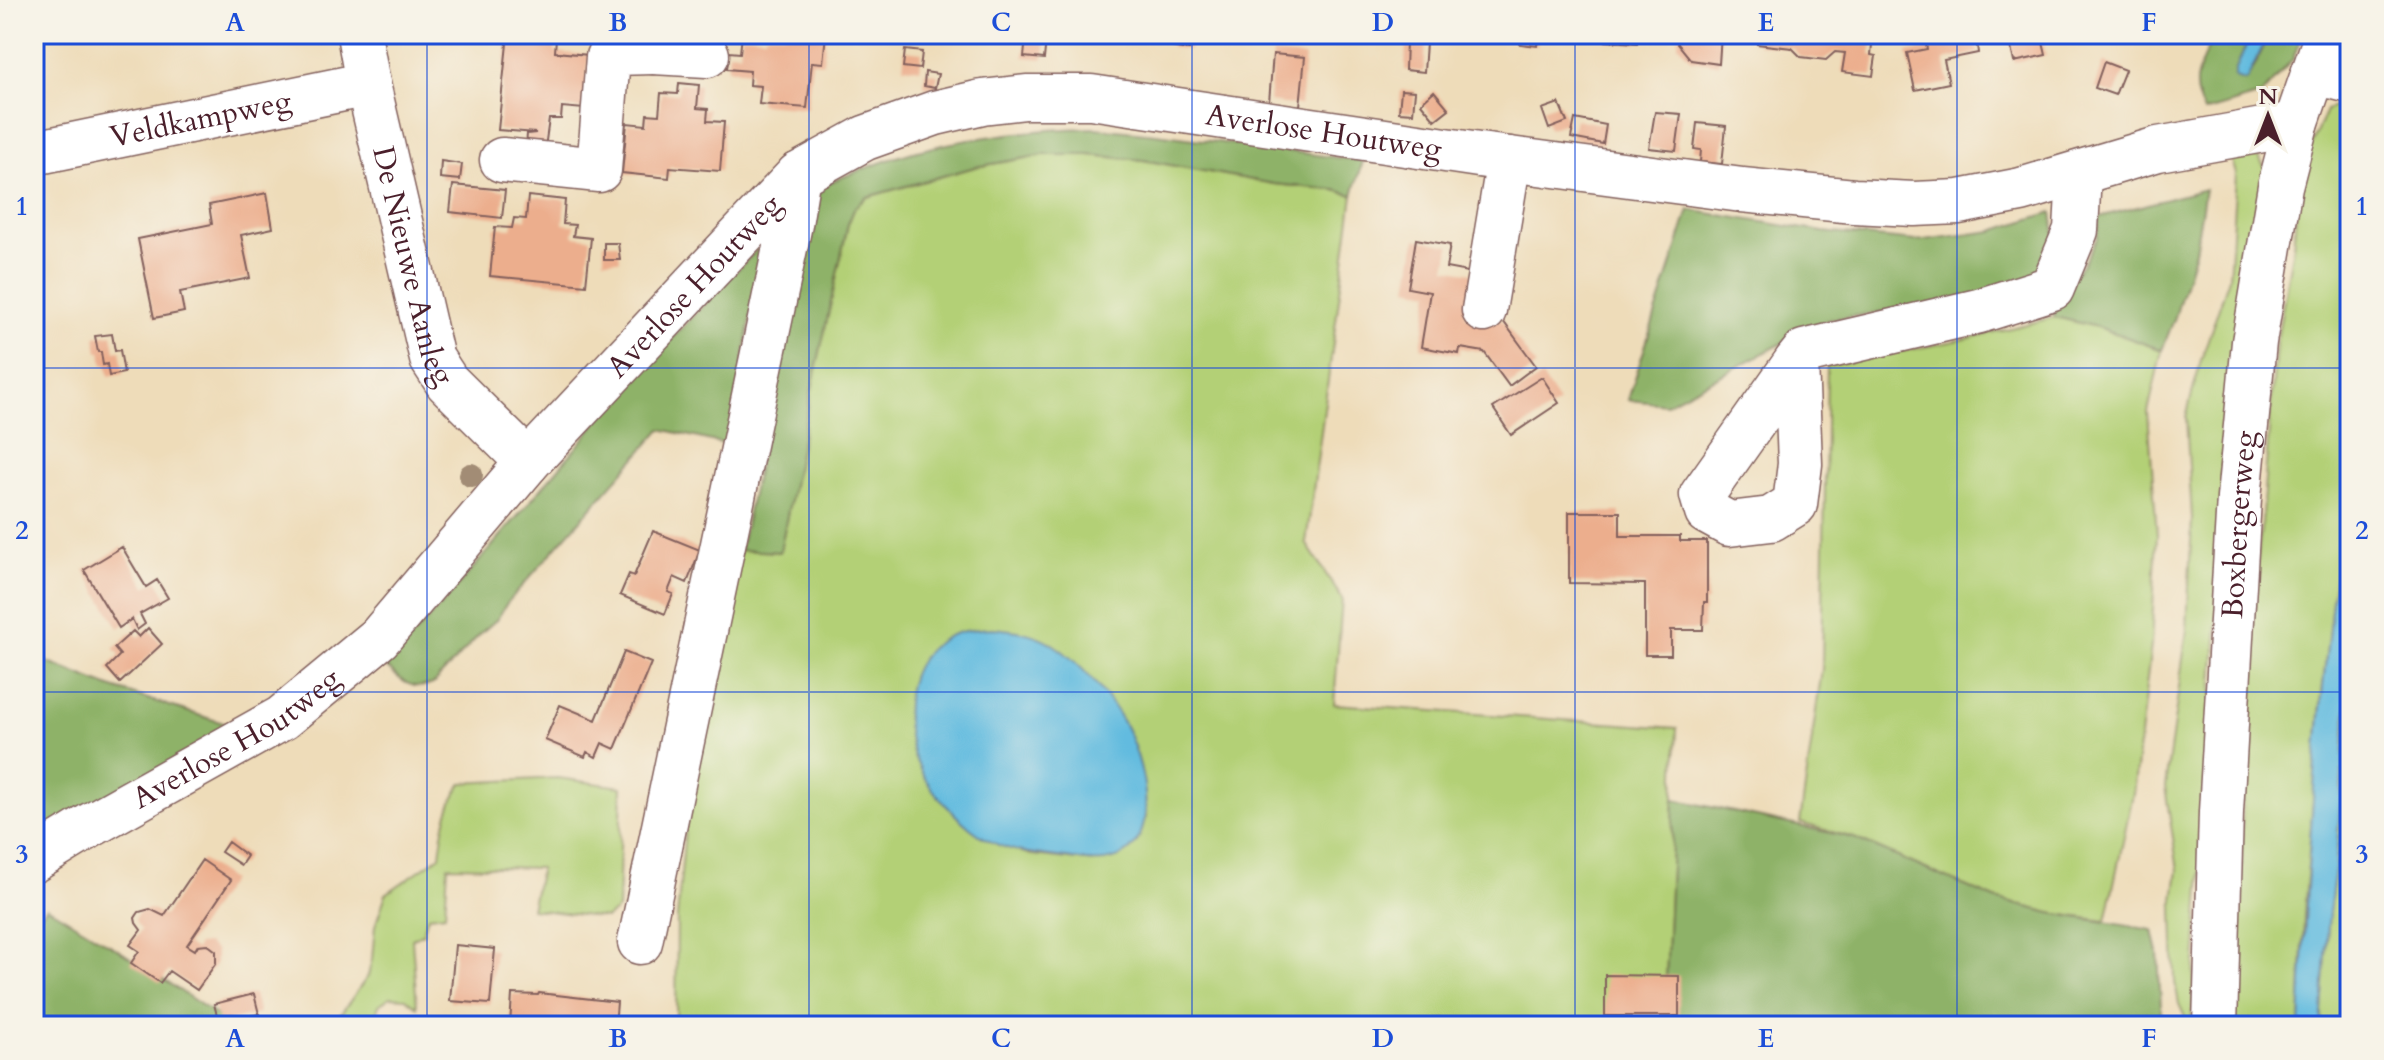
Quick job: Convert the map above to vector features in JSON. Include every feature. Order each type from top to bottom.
[{"type":"street","name":"De Nieuwe Aanleg","points":[[359,34],[432,359],[447,382],[528,462]]},
{"type":"street","points":[[502,160],[599,170],[608,57],[654,43],[707,55]]},
{"type":"street","name":"Boxbergerweg","points":[[2215,1026],[2221,812],[2239,498],[2254,342],[2280,186],[2296,124],[2330,62]]},
{"type":"street","name":"Veldkampweg","points":[[34,153],[368,84]]},
{"type":"street","name":"Averlose Houtweg","points":[[34,860],[282,718],[379,638],[528,462],[798,175],[865,138],[935,113],[982,102],[1026,97],[1091,97],[1742,190],[1914,204],[1959,202],[2021,190],[2158,149],[2296,124]]},
{"type":"street","points":[[1484,310],[1509,159]]},
{"type":"street","points":[[1796,362],[1804,352],[1979,311],[2052,288],[2076,230],[2079,174]]},
{"type":"street","points":[[640,942],[784,255],[798,175]]},
{"type":"green space","points":[[2214,34],[2251,34],[2235,71],[2245,81],[2269,34],[2302,34],[2293,59],[2261,95],[2204,112],[2196,82]]},
{"type":"green space","points":[[2350,101],[2350,481],[2333,590],[2320,712],[2304,914],[2300,1026],[2233,1026],[2242,864],[2243,696],[2276,345],[2293,247],[2300,171],[2326,110]]},
{"type":"green space","points":[[1096,128],[1363,161],[1353,195],[1143,160],[1043,155],[975,167],[867,197],[855,207],[848,224],[780,552],[740,550],[820,186],[889,159],[936,146],[1004,134]]},
{"type":"green space","points":[[2245,150],[2256,154],[2265,167],[2217,623],[2189,1026],[2179,1004],[2175,982],[2173,907],[2178,870],[2165,787],[2187,630],[2192,518],[2186,417],[2201,360],[2229,278],[2236,174],[2231,157]]},
{"type":"green space","points":[[1043,155],[1089,155],[1143,160],[1353,195],[1306,543],[1342,599],[1334,704],[1677,728],[1664,1026],[1495,1026],[1440,1020],[1439,1026],[676,1026],[677,918],[686,820],[740,550],[780,552],[848,224],[855,207],[867,197],[975,167]],"holes":[[[1050,642],[1106,698],[1119,719],[1130,741],[1144,790],[1146,818],[1096,862],[1031,855],[999,845],[971,828]]]},
{"type":"green space","points":[[2205,189],[2195,251],[2162,350],[2101,328],[2055,317],[2051,307],[2084,262],[2097,238],[2099,217]]},
{"type":"green space","points":[[1689,210],[1823,232],[1916,241],[1993,231],[2052,212],[2055,235],[2048,264],[2028,281],[1979,298],[1827,320],[1666,404],[1628,400]]},
{"type":"green space","points":[[765,241],[728,445],[661,429],[507,603],[497,619],[433,684],[411,685],[393,673],[382,663],[408,641],[445,601],[620,393]]},
{"type":"green space","points":[[2055,317],[2101,328],[2162,350],[2148,412],[2157,535],[2151,645],[2133,794],[2106,921],[2051,913],[1995,899],[1854,838],[1800,823],[1822,669],[1827,366],[1970,338]]},
{"type":"green space","points":[[34,657],[110,687],[233,726],[34,847]]},
{"type":"green space","points":[[2350,662],[2350,1026],[2321,1026],[2329,912],[2336,862]]},
{"type":"green space","points":[[558,778],[622,787],[618,909],[606,918],[531,909],[540,868],[448,866],[445,914],[428,916],[423,933],[412,939],[417,1007],[406,998],[390,997],[379,1005],[376,1014],[379,1026],[332,1026],[368,976],[375,926],[386,894],[440,856],[446,818],[462,783]]},
{"type":"green space","points":[[1674,799],[1854,838],[1995,899],[2051,913],[2153,930],[2158,953],[2162,1026],[1664,1026]]},
{"type":"green space","points":[[47,907],[233,1026],[34,1026],[34,922]]},
{"type":"water","points":[[2251,34],[2269,34],[2245,81],[2235,78],[2235,71]]},
{"type":"water","points":[[2350,481],[2350,662],[2321,1026],[2300,1026],[2320,713],[2335,574]]},
{"type":"water","points":[[993,628],[1037,636],[1051,643],[1096,684],[1123,722],[1137,755],[1145,800],[1144,822],[1138,840],[1125,854],[1106,861],[1079,860],[1022,852],[996,844],[957,816],[922,773],[907,721],[910,684],[916,668],[926,653],[946,637]]},
{"type":"building","points":[[508,34],[556,38],[555,52],[589,55],[584,109],[562,107],[561,119],[549,119],[545,148],[526,146],[527,134],[536,133],[498,130]]},
{"type":"building","points":[[765,34],[826,34],[823,63],[812,62],[807,108],[759,104],[761,86],[749,85],[750,71],[727,69],[729,52],[740,53],[742,35],[765,37]]},
{"type":"building","points":[[1172,34],[1191,34],[1189,50],[1171,47]]},
{"type":"building","points":[[1355,34],[1383,34],[1383,38],[1378,42],[1358,41]]},
{"type":"building","points":[[1512,34],[1542,34],[1537,46],[1520,44],[1521,37]]},
{"type":"building","points":[[1606,34],[1638,34],[1637,43],[1606,41]]},
{"type":"building","points":[[1679,34],[1721,34],[1719,64],[1691,60],[1678,44]]},
{"type":"building","points":[[1758,34],[1873,34],[1871,55],[1876,56],[1873,76],[1842,72],[1845,53],[1835,52],[1826,60],[1801,57],[1792,48],[1757,44]]},
{"type":"building","points":[[1924,34],[2041,34],[2046,55],[2014,62],[2009,38],[1977,45],[1978,53],[1944,60],[1949,83],[1915,90],[1907,53],[1927,49]]},
{"type":"building","points":[[1026,37],[1046,38],[1044,59],[1024,57]]},
{"type":"building","points":[[1406,41],[1426,43],[1424,72],[1405,70]]},
{"type":"building","points":[[905,50],[922,52],[920,69],[903,67]]},
{"type":"building","points":[[1273,54],[1305,57],[1300,106],[1269,102]]},
{"type":"building","points":[[2104,62],[2125,70],[2115,95],[2095,88]]},
{"type":"building","points":[[925,72],[938,74],[935,88],[924,86]]},
{"type":"building","points":[[679,83],[699,85],[697,108],[708,109],[707,121],[724,122],[720,171],[670,167],[669,178],[622,173],[627,123],[646,125],[647,114],[659,115],[661,93],[678,94]]},
{"type":"building","points":[[1401,90],[1415,91],[1413,113],[1399,112]]},
{"type":"building","points":[[1434,91],[1449,109],[1435,120],[1421,103]]},
{"type":"building","points":[[1559,103],[1567,122],[1549,129],[1542,109]]},
{"type":"building","points":[[1655,112],[1681,114],[1676,151],[1649,148]]},
{"type":"building","points":[[1575,119],[1606,125],[1603,144],[1571,138]]},
{"type":"building","points":[[1697,123],[1726,126],[1722,164],[1700,162],[1701,150],[1694,149]]},
{"type":"building","points":[[441,161],[462,164],[460,180],[440,178]]},
{"type":"building","points":[[453,185],[505,190],[502,218],[450,212]]},
{"type":"building","points":[[267,193],[273,228],[241,235],[250,278],[180,292],[184,312],[154,318],[138,239],[212,224],[209,205]]},
{"type":"building","points":[[528,196],[565,200],[563,224],[575,225],[573,236],[591,238],[586,285],[490,276],[495,227],[512,228],[514,218],[526,219]]},
{"type":"building","points":[[1416,239],[1450,245],[1446,268],[1473,273],[1465,316],[1503,321],[1536,366],[1509,386],[1484,352],[1460,348],[1459,354],[1421,347],[1430,292],[1408,288]]},
{"type":"building","points":[[604,243],[618,243],[620,260],[604,260]]},
{"type":"building","points":[[112,334],[115,351],[120,350],[124,373],[109,376],[107,364],[103,365],[101,352],[98,352],[95,336]]},
{"type":"building","points":[[1542,377],[1559,403],[1511,435],[1493,408]]},
{"type":"building","points":[[1569,512],[1620,512],[1620,536],[1680,536],[1680,541],[1707,541],[1707,602],[1704,602],[1703,630],[1671,630],[1671,655],[1645,655],[1645,584],[1569,583]]},
{"type":"building","points":[[653,531],[700,550],[687,583],[674,577],[668,592],[673,594],[665,614],[620,595],[629,574],[634,576]]},
{"type":"building","points":[[122,547],[146,587],[157,580],[168,598],[140,614],[145,624],[137,630],[132,619],[119,628],[84,570]]},
{"type":"building","points":[[148,628],[162,644],[120,683],[107,668],[120,655],[114,648],[133,631],[139,637]]},
{"type":"building","points":[[624,652],[651,663],[615,749],[602,743],[596,757],[587,752],[585,757],[545,740],[560,705],[596,720]]},
{"type":"building","points":[[228,842],[247,856],[241,865],[221,852]]},
{"type":"building","points":[[202,860],[231,880],[187,945],[195,950],[198,945],[207,944],[216,951],[216,963],[197,990],[169,971],[160,983],[131,963],[139,951],[130,945],[141,930],[135,918],[139,912],[150,909],[164,916]]},
{"type":"building","points":[[455,945],[495,949],[490,1004],[450,1001]]},
{"type":"building","points":[[1605,975],[1679,976],[1679,1016],[1605,1016]]},
{"type":"building","points":[[539,993],[617,1002],[615,1026],[510,1026],[512,994]]},
{"type":"building","points":[[254,994],[259,1014],[219,1023],[214,1004]]}]
